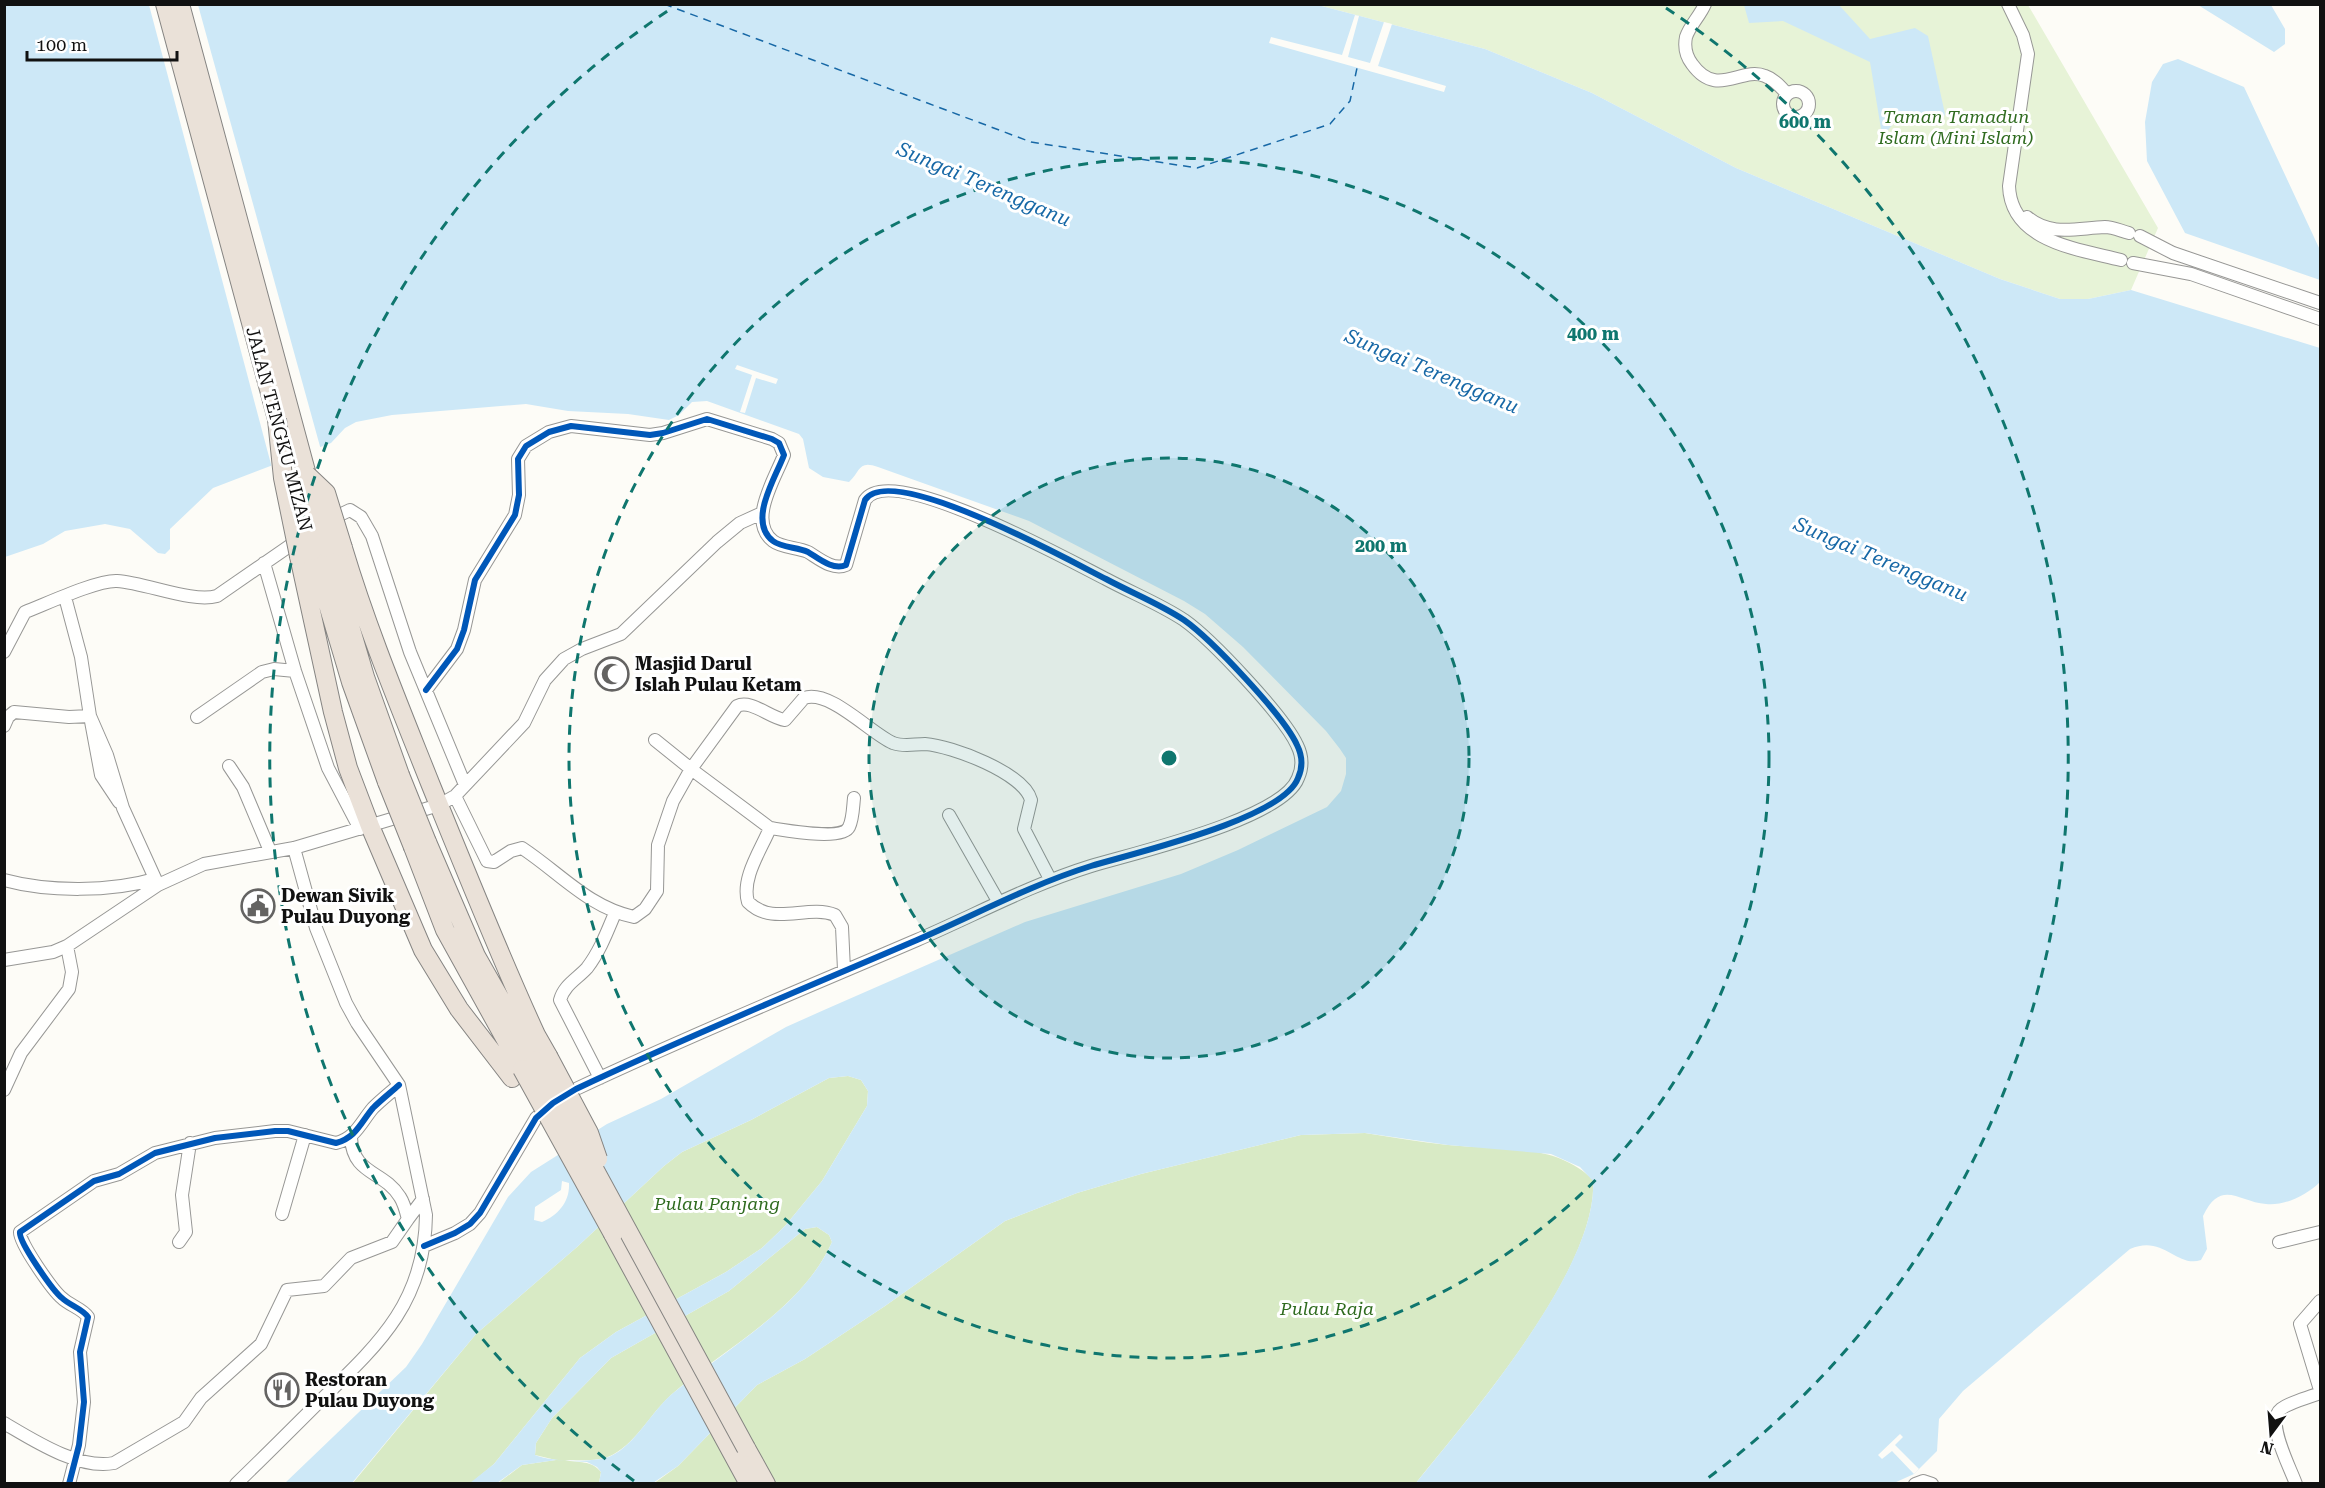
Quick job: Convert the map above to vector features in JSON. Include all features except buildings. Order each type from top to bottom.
[{"type":"highway","name":"JALAN TENGKU MIZAN","points":[[165,4],[276,419],[283,478],[320,550],[351,682],[420,844],[445,930],[529,1066]]},
{"type":"highway","name":"JALAN TENGKU MIZAN","points":[[180,4],[307,475],[326,493],[320,550]]},
{"type":"highway","points":[[320,550],[361,606],[447,801],[510,979],[529,1066],[613,1234],[739,1452],[766,1484]]},
{"type":"highway","points":[[320,550],[333,712],[365,827],[423,950],[459,1009],[529,1066],[611,1200],[739,1452],[749,1484]]},
{"type":"street","points":[[1705,4],[1686,39],[1685,51],[1698,72],[1711,79],[1724,81],[1751,74],[1765,75],[1787,94]]},
{"type":"street","points":[[2008,4],[2023,35],[2028,54],[2009,186],[2009,199],[2026,226],[2045,239],[2127,261],[2191,274],[2320,319]]},
{"type":"street","points":[[2009,199],[2030,220],[2048,229],[2068,231],[2108,227],[2135,234],[2184,257],[2320,303]]},
{"type":"street","points":[[424,1246],[470,1224],[480,1213],[536,1118],[554,1103],[600,1078],[919,939],[1050,879],[1167,844],[1277,802],[1288,793],[1300,774],[1299,749],[1293,737],[1222,654],[1182,619],[977,515],[905,493],[888,490],[869,493],[865,500],[849,560],[841,567],[799,548],[773,541],[764,528],[762,513],[784,455],[779,443],[707,419],[650,435],[585,426],[561,428],[549,432],[526,446],[517,469],[519,495],[515,515],[475,580],[464,630],[457,649],[426,690]]},
{"type":"street","points":[[4,652],[25,612],[114,581],[170,590],[200,599],[217,596],[345,510],[355,512],[372,536],[394,610],[465,784]]},
{"type":"street","points":[[4,880],[27,885],[102,888],[156,882],[204,864],[294,848],[447,801],[524,723],[544,680],[564,659],[582,649],[621,634],[717,542],[740,523],[762,513]]},
{"type":"street","points":[[264,563],[295,671],[328,768],[365,827]]},
{"type":"street","points":[[65,597],[81,657],[90,716],[107,756],[123,808],[156,882]]},
{"type":"street","points":[[197,717],[262,672],[274,669],[295,671]]},
{"type":"street","points":[[447,801],[487,861],[494,862],[511,851],[522,848],[546,864],[579,893],[615,913],[634,917],[645,909],[657,891],[658,845],[673,801],[691,769],[737,706],[749,705],[785,720],[804,698],[816,697],[838,707],[895,744],[925,744],[953,750],[999,771],[1024,786],[1031,800],[1025,823],[1026,834],[1050,879]]},
{"type":"street","points":[[4,726],[14,712],[69,717],[90,716]]},
{"type":"street","points":[[655,740],[770,828],[827,834],[846,831],[849,827],[854,798]]},
{"type":"street","points":[[229,766],[243,787],[270,852]]},
{"type":"street","points":[[949,815],[998,901]]},
{"type":"street","points":[[770,828],[746,886],[748,902],[753,908],[771,914],[818,911],[835,915],[842,927],[844,970]]},
{"type":"street","points":[[236,1484],[389,1330],[416,1279],[424,1246],[426,1215],[399,1085],[346,1003],[316,928],[294,848]]},
{"type":"street","points":[[4,960],[52,952],[67,946],[156,882]]},
{"type":"street","points":[[600,1078],[560,1000],[562,991],[578,978],[597,953],[615,913]]},
{"type":"street","points":[[4,1090],[21,1053],[69,989],[72,972],[67,946]]},
{"type":"street","points":[[69,1484],[76,1458],[84,1390],[80,1352],[88,1317],[55,1292],[37,1262],[22,1246],[20,1232],[94,1181],[119,1174],[146,1156],[190,1143],[275,1131],[336,1143],[351,1138],[374,1107],[399,1085]]},
{"type":"street","points":[[282,1214],[304,1135]]},
{"type":"street","points":[[351,1138],[352,1152],[356,1161],[399,1195],[408,1219]]},
{"type":"street","points":[[179,1242],[186,1232],[182,1195],[190,1143]]},
{"type":"street","points":[[4,1423],[39,1444],[76,1458],[104,1465],[114,1463],[184,1422],[201,1398],[261,1344],[287,1290],[324,1286],[351,1258],[392,1242],[423,1199]]},
{"type":"street","points":[[2278,1242],[2320,1237]]},
{"type":"street","points":[[2296,1484],[2276,1431],[2276,1417],[2282,1408],[2320,1392],[2300,1324],[2320,1300]]},
{"type":"street","points":[[1915,1484],[1923,1481],[1932,1484]]},
{"type":"green space","name":"Taman Tamadun Islam (Mini Islam)","points":[[1318,5],[2028,5],[2158,228],[2131,290],[2088,299],[2060,299],[2000,279],[1736,168],[1592,93],[1485,49]]},
{"type":"green space","name":"Pulau Panjang","points":[[848,1076],[861,1080],[868,1091],[867,1106],[822,1181],[785,1226],[762,1248],[726,1272],[616,1332],[580,1358],[494,1464],[470,1484],[352,1484],[476,1334],[577,1247],[664,1166],[682,1152],[751,1120],[829,1078]]},
{"type":"green space","name":"Pulau Raja","points":[[1365,1133],[1448,1145],[1525,1150],[1562,1159],[1593,1180],[1589,1216],[1575,1255],[1554,1297],[1497,1381],[1416,1483],[653,1484],[678,1466],[757,1385],[805,1359],[885,1306],[1005,1221],[1077,1193],[1141,1174],[1301,1135]]},
{"type":"green space","points":[[817,1227],[829,1235],[832,1242],[818,1266],[782,1308],[671,1395],[623,1448],[609,1457],[565,1460],[593,1465],[601,1472],[599,1483],[497,1484],[522,1465],[556,1460],[535,1455],[536,1443],[552,1418],[611,1358],[729,1291],[805,1229]]},
{"type":"water","name":"Sungai Terengganu","points":[[4,5],[1318,5],[1485,49],[1592,93],[1736,168],[2000,279],[2060,299],[2088,299],[2131,290],[2320,348],[2320,1182],[2302,1195],[2281,1203],[2266,1204],[2231,1195],[2217,1198],[2210,1204],[2203,1216],[2207,1249],[2201,1260],[2184,1260],[2152,1246],[2142,1245],[2130,1249],[1963,1391],[1939,1419],[1937,1451],[1914,1474],[1894,1483],[1416,1483],[1497,1381],[1553,1297],[1575,1255],[1589,1216],[1593,1181],[1580,1167],[1551,1154],[1448,1145],[1365,1133],[1301,1135],[1141,1174],[1077,1193],[1005,1221],[885,1306],[805,1359],[757,1385],[678,1466],[653,1483],[599,1483],[601,1472],[597,1467],[587,1462],[556,1460],[522,1465],[497,1483],[470,1483],[494,1464],[580,1358],[616,1332],[726,1272],[762,1248],[785,1226],[822,1181],[867,1106],[868,1091],[861,1080],[848,1076],[829,1078],[751,1120],[682,1152],[664,1166],[577,1247],[476,1334],[352,1483],[285,1483],[406,1367],[422,1344],[508,1197],[531,1172],[607,1124],[661,1099],[786,1027],[1025,922],[1181,874],[1238,850],[1327,807],[1341,791],[1346,774],[1346,758],[1326,731],[1243,647],[1205,614],[1184,601],[1029,521],[878,467],[863,466],[849,482],[823,477],[809,468],[803,439],[799,434],[707,401],[692,402],[679,415],[669,420],[628,414],[568,411],[526,404],[392,415],[356,422],[345,428],[331,443],[213,488],[170,529],[170,549],[165,554],[158,553],[130,529],[105,524],[65,531],[43,544],[5,557]],"holes":[[[562,1181],[569,1183],[569,1190],[562,1207],[542,1222],[534,1220],[535,1207],[561,1190]],[[817,1227],[829,1235],[832,1242],[819,1266],[802,1287],[761,1326],[664,1401],[636,1436],[620,1451],[611,1456],[585,1461],[552,1459],[535,1455],[536,1443],[552,1418],[611,1358],[729,1291],[805,1229]]]},
{"type":"water","points":[[1744,5],[1839,5],[1870,39],[1915,28],[1928,36],[1945,114],[1942,121],[1936,125],[1899,117],[1888,130],[1881,129],[1870,62],[1783,21],[1749,23]]},
{"type":"water","points":[[2198,5],[2271,5],[2285,29],[2285,44],[2274,52]]},
{"type":"water","points":[[2178,59],[2244,87],[2320,250],[2320,280],[2185,233],[2147,161],[2145,122],[2152,82],[2163,64]]},
{"type":"pier","points":[[149,5],[198,5],[321,450],[272,468]]},
{"type":"pier","points":[[1355,15],[1359,16],[1348,57],[1370,63],[1384,22],[1392,24],[1378,66],[1446,86],[1444,92],[1269,43],[1271,37],[1342,55]]},
{"type":"pier","points":[[737,365],[778,379],[776,384],[756,378],[745,413],[740,412],[752,375],[735,369]]},
{"type":"pier","points":[[1900,1434],[1903,1437],[1895,1445],[1919,1469],[1914,1474],[1892,1451],[1882,1459],[1878,1455]]},
{"type":"ferry route","points":[[664,4],[1031,142],[1197,168],[1330,124],[1350,101],[1357,68]]},
{"type":"cycle path","points":[[424,1246],[470,1224],[480,1213],[536,1118],[553,1103],[576,1089],[703,1031],[1046,882],[1237,820],[1265,807],[1287,793],[1301,770],[1299,749],[1278,716],[1211,643],[1184,620],[1058,554],[983,518],[944,503],[909,494],[881,491],[865,500],[846,565],[831,565],[808,552],[773,541],[766,532],[763,511],[770,487],[784,455],[779,443],[707,419],[650,435],[571,426],[549,432],[526,446],[518,459],[519,495],[515,515],[475,580],[464,630],[457,649],[426,690]]},
{"type":"cycle path","points":[[69,1484],[79,1445],[84,1402],[80,1352],[88,1317],[51,1286],[24,1245],[20,1232],[94,1181],[119,1174],[155,1153],[215,1138],[275,1131],[288,1131],[336,1143],[343,1141],[358,1129],[373,1108],[399,1085]]},
{"type":"place","name":"Masjid Darul Islah Pulau Ketam","points":[[612,674]]},
{"type":"place","name":"Dewan Sivik Pulau Duyong","points":[[258,906]]},
{"type":"place","name":"Restoran Pulau Duyong","points":[[282,1390]]}]
